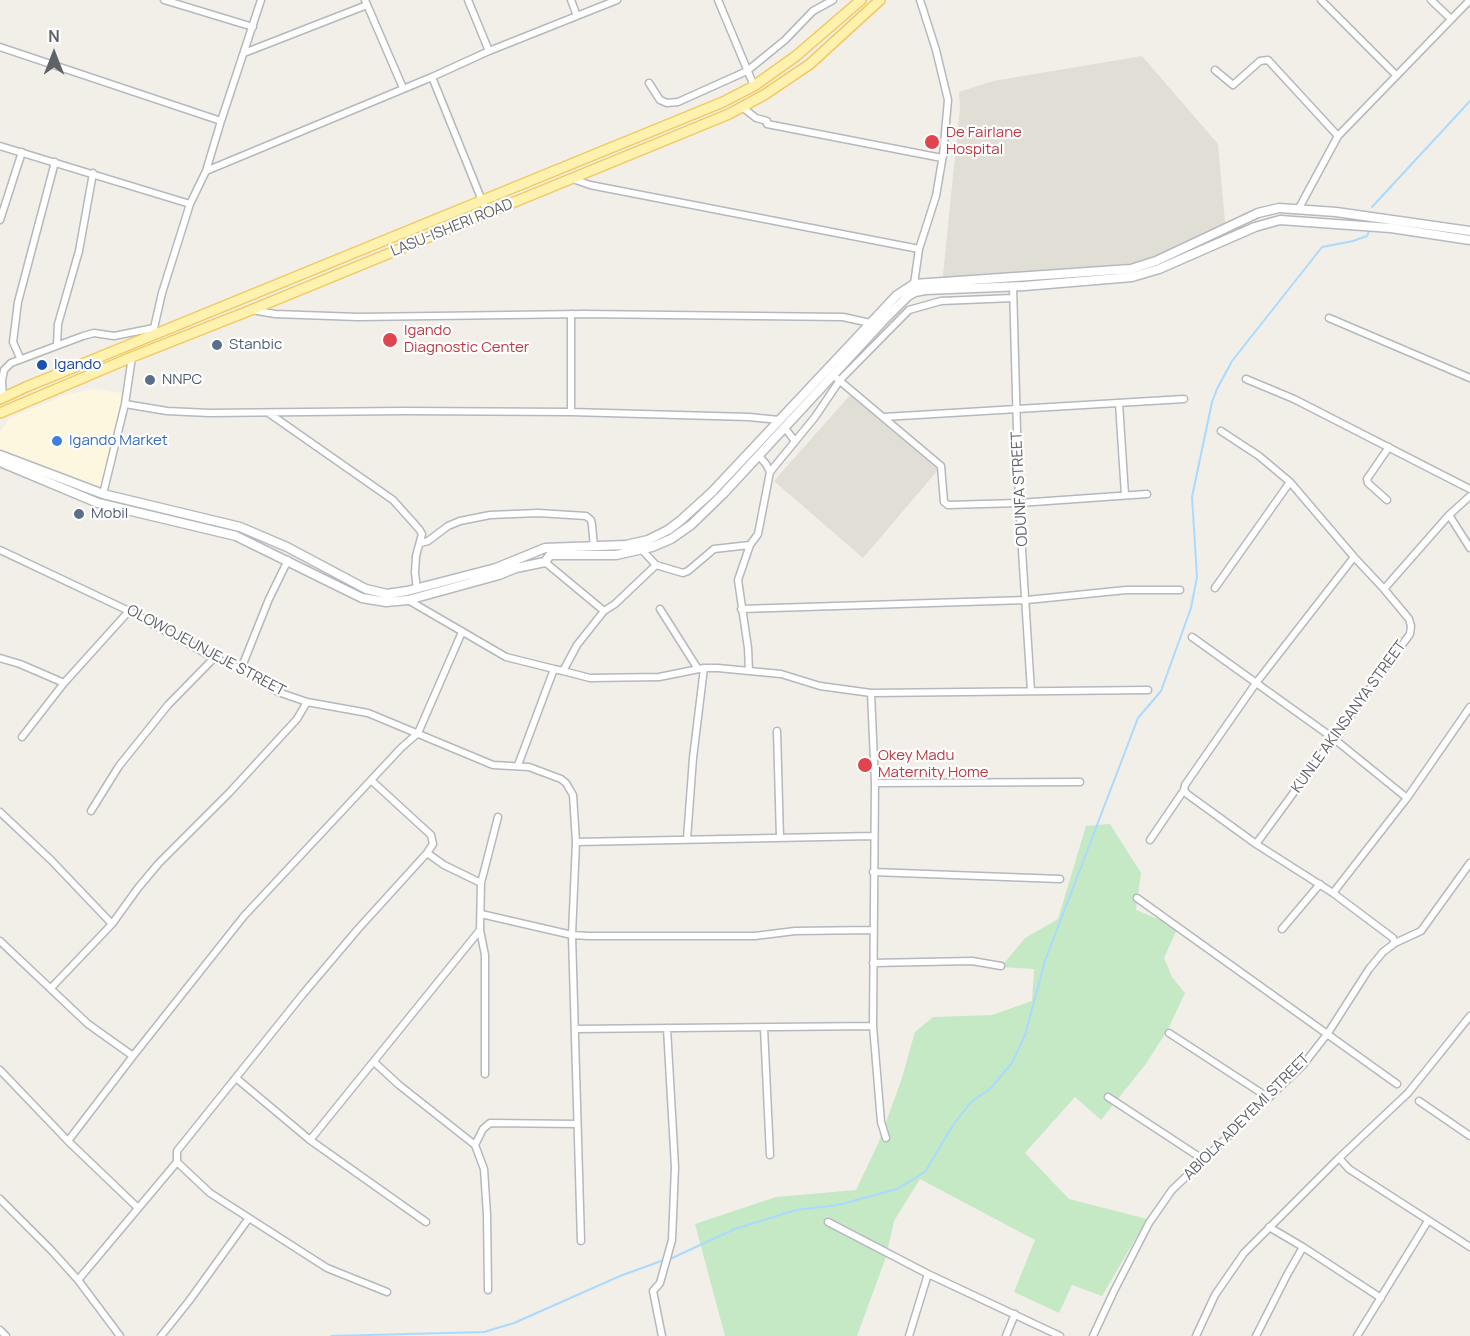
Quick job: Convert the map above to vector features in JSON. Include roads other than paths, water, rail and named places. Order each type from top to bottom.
[{"type":"main road","name":"LASU-ISHERI ROAD","points":[[2,399],[154,331],[482,202],[723,102],[754,86],[796,56],[861,0]]},
{"type":"main road","name":"LASU-ISHERI ROAD","points":[[0,413],[132,357],[573,179],[742,107],[810,64],[880,0]]},
{"type":"main road","points":[[0,455],[103,494],[240,527],[287,547],[366,589],[387,594],[417,589],[496,568],[545,548],[614,547],[636,543],[668,530],[712,492],[782,423],[870,323],[897,295],[914,284],[1131,269],[1156,261],[1258,213],[1279,208],[1336,212],[1470,231]]},
{"type":"main road","points":[[0,462],[88,499],[237,536],[362,598],[386,602],[408,600],[499,575],[516,568],[545,562],[550,555],[616,555],[642,550],[671,539],[691,525],[759,456],[782,423],[837,378],[884,320],[908,296],[925,290],[1132,277],[1159,270],[1261,224],[1280,220],[1391,228],[1470,240]]},
{"type":"street","points":[[164,0],[253,27]]},
{"type":"street","points":[[2,399],[4,370],[20,358],[94,333],[114,336],[154,331],[162,293],[190,204],[206,171],[220,121],[261,0]]},
{"type":"street","points":[[468,0],[489,51]]},
{"type":"street","points":[[571,0],[577,16]]},
{"type":"street","points":[[206,171],[489,51],[617,0]]},
{"type":"street","points":[[718,0],[754,86]]},
{"type":"street","points":[[649,83],[660,100],[667,103],[678,102],[747,71],[785,40],[813,11],[832,0]]},
{"type":"street","points":[[914,284],[919,249],[936,196],[943,155],[948,100],[920,0]]},
{"type":"street","points":[[1320,0],[1396,75]]},
{"type":"street","points":[[1431,0],[1451,20]]},
{"type":"street","points":[[1299,208],[1338,136],[1451,20],[1466,8],[1470,0]]},
{"type":"street","points":[[243,53],[366,3],[403,88]]},
{"type":"street","points":[[0,47],[220,121]]},
{"type":"street","points":[[1215,70],[1233,85],[1260,61],[1268,60],[1338,136]]},
{"type":"street","points":[[432,77],[487,213]]},
{"type":"street","points":[[742,107],[767,124],[942,158],[943,155]]},
{"type":"street","points":[[0,146],[190,204]]},
{"type":"street","points":[[0,220],[22,152]]},
{"type":"street","points":[[20,358],[13,342],[18,302],[55,162]]},
{"type":"street","points":[[57,344],[58,324],[79,251],[93,173]]},
{"type":"street","points":[[573,179],[590,185],[919,249]]},
{"type":"street","name":"ODUNFA STREET","points":[[1013,286],[1019,503],[1027,600],[1031,691]]},
{"type":"street","points":[[749,671],[738,574],[750,545],[758,534],[770,472],[815,417],[837,378],[909,310],[941,301],[1013,298]]},
{"type":"street","points":[[251,310],[275,314],[358,317],[571,314],[843,317],[870,323]]},
{"type":"street","points":[[571,314],[571,412]]},
{"type":"street","points":[[1329,318],[1470,378]]},
{"type":"street","points":[[884,320],[891,329]]},
{"type":"street","points":[[103,494],[125,404],[132,357]]},
{"type":"street","points":[[837,378],[941,466],[944,502],[948,505],[1019,503],[1147,494]]},
{"type":"street","points":[[1246,379],[1294,399],[1470,489]]},
{"type":"street","points":[[884,417],[1017,411],[1184,399]]},
{"type":"street","points":[[125,404],[166,411],[571,412],[738,417],[782,423],[795,441]]},
{"type":"street","points":[[1119,404],[1125,495]]},
{"type":"street","points":[[269,413],[393,500],[419,528],[422,534],[416,556],[417,589]]},
{"type":"street","name":"KUNLE AKINSANYA STREET","points":[[1221,431],[1259,456],[1290,482],[1409,619],[1410,634],[1256,844]]},
{"type":"street","points":[[1387,500],[1366,479],[1389,447]]},
{"type":"street","points":[[759,456],[770,472]]},
{"type":"street","points":[[1215,588],[1290,482]]},
{"type":"street","points":[[1384,589],[1449,515],[1470,496]]},
{"type":"street","points":[[421,543],[460,521],[490,515],[538,513],[586,516],[591,520],[594,547]]},
{"type":"street","points":[[1449,515],[1470,548]]},
{"type":"street","points":[[642,550],[656,565],[683,573],[714,549],[750,545]]},
{"type":"street","name":"OLOWOJEUNJEJE STREET","points":[[0,550],[129,611],[214,658],[241,669],[278,692],[307,702],[368,713],[493,765],[501,767],[518,765],[561,779],[566,783],[573,795],[576,842],[572,935],[581,1241]]},
{"type":"street","points":[[1150,840],[1256,683],[1354,557]]},
{"type":"street","points":[[241,669],[269,599],[288,560]]},
{"type":"street","points":[[545,562],[604,611]]},
{"type":"street","points":[[563,671],[578,645],[604,611],[615,604],[656,565]]},
{"type":"street","points":[[741,609],[1027,600],[1126,590],[1180,590]]},
{"type":"street","points":[[408,600],[506,657],[590,678],[659,677],[718,668],[781,674],[820,686],[871,693],[1148,690]]},
{"type":"street","points":[[660,609],[701,669],[687,839]]},
{"type":"street","points":[[22,737],[64,683],[129,611]]},
{"type":"street","points":[[68,1141],[244,916],[372,782],[401,748],[418,733],[462,632]]},
{"type":"street","points":[[1192,637],[1334,738],[1407,798]]},
{"type":"street","points":[[0,658],[64,683]]},
{"type":"street","points":[[91,810],[119,766],[168,705],[214,658]]},
{"type":"street","points":[[518,765],[554,669]]},
{"type":"street","points":[[871,693],[875,783],[873,1026],[881,1122],[885,1138]]},
{"type":"street","points":[[51,988],[112,924],[147,876],[229,793],[297,719],[307,702]]},
{"type":"street","points":[[1333,893],[1407,798],[1470,707]]},
{"type":"street","points":[[777,731],[780,838]]},
{"type":"street","points":[[372,782],[431,835],[433,844],[358,929],[176,1154],[177,1162],[210,1193],[327,1268],[387,1292]]},
{"type":"street","points":[[875,783],[1080,782]]},
{"type":"street","points":[[1184,790],[1256,844],[1333,893],[1393,938],[1395,943]]},
{"type":"street","points":[[0,812],[51,860],[112,924]]},
{"type":"street","points":[[485,1074],[485,955],[480,930],[481,883],[498,817]]},
{"type":"street","points":[[576,842],[873,836]]},
{"type":"street","points":[[427,853],[450,868],[481,883]]},
{"type":"street","name":"ABIOLA ADEYEMI STREET","points":[[1093,1336],[1149,1223],[1172,1190],[1303,1065],[1328,1033],[1383,952],[1395,943],[1421,931],[1470,864]]},
{"type":"street","points":[[873,872],[1060,879]]},
{"type":"street","points":[[1282,929],[1320,884]]},
{"type":"street","points":[[1137,898],[1397,1084]]},
{"type":"street","points":[[481,914],[572,935],[754,936],[795,931],[873,930]]},
{"type":"street","points":[[310,1140],[480,930]]},
{"type":"street","points":[[0,941],[88,1024],[133,1056]]},
{"type":"street","points":[[873,963],[972,961],[1001,966]]},
{"type":"street","points":[[1196,1336],[1215,1295],[1244,1252],[1408,1093],[1470,1016]]},
{"type":"street","points":[[575,1029],[873,1026]]},
{"type":"street","points":[[662,1336],[653,1291],[660,1283],[672,1236],[675,1167],[667,1028]]},
{"type":"street","points":[[764,1028],[770,1155]]},
{"type":"street","points":[[1169,1033],[1269,1098]]},
{"type":"street","points":[[374,1062],[399,1086],[475,1145],[484,1170],[488,1290]]},
{"type":"street","points":[[0,1070],[68,1141],[138,1208]]},
{"type":"street","points":[[236,1078],[310,1140],[426,1222]]},
{"type":"street","points":[[1108,1096],[1204,1160]]},
{"type":"street","points":[[1419,1101],[1470,1136]]},
{"type":"street","points":[[475,1145],[483,1129],[490,1123],[576,1124]]},
{"type":"street","points":[[1339,1158],[1349,1169],[1470,1247]]},
{"type":"street","points":[[78,1281],[177,1162]]},
{"type":"street","points":[[0,1198],[52,1251],[120,1336]]},
{"type":"street","points":[[161,1336],[249,1218]]},
{"type":"street","points":[[1357,1336],[1428,1221]]},
{"type":"street","points":[[828,1222],[928,1274],[1060,1336]]},
{"type":"street","points":[[1269,1227],[1381,1298]]},
{"type":"street","points":[[1256,1336],[1303,1247]]},
{"type":"street","points":[[909,1336],[928,1274]]},
{"type":"street","points":[[1006,1336],[1015,1314]]},
{"type":"street","points":[[0,1330],[6,1336]]},
{"type":"waterway","points":[[1372,207],[1470,101]]},
{"type":"waterway","points":[[670,1259],[735,1229],[796,1210],[838,1205],[897,1189],[925,1172],[953,1125],[971,1102],[991,1088],[1012,1063],[1025,1035],[1045,961],[1138,718],[1161,691],[1191,608],[1197,577],[1192,497],[1212,402],[1217,389],[1232,361],[1322,247],[1353,241],[1367,236],[1369,231]]},
{"type":"waterway","points":[[331,1336],[484,1332],[514,1323],[620,1276],[664,1260]]},
{"type":"place","name":"De Fairlane Hospital","points":[[932,142]]},
{"type":"place","name":"Igando Diagnostic Center","points":[[390,340]]},
{"type":"place","name":"Stanbic","points":[[217,345]]},
{"type":"place","name":"Igando","points":[[42,365]]},
{"type":"place","name":"NNPC","points":[[150,380]]},
{"type":"place","name":"Igando Market","points":[[57,441]]},
{"type":"place","name":"Mobil","points":[[79,514]]},
{"type":"place","name":"Okey Madu Maternity Home","points":[[865,765]]}]
